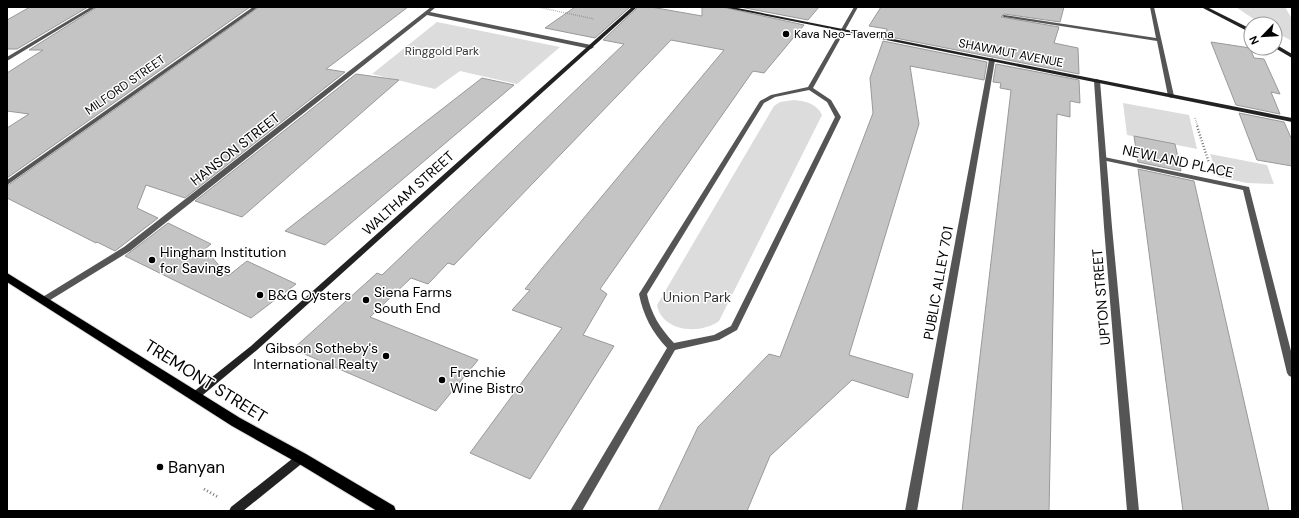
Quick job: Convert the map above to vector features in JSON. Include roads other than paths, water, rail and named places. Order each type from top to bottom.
[{"type":"main road","name":"WALTHAM STREET","points":[[195,396],[254,348],[635,7]]},
{"type":"main road","name":"SHAWMUT AVENUE","points":[[725,7],[1292,120]]},
{"type":"main road","points":[[1203,7],[1236,22]]},
{"type":"main road","points":[[1217,7],[1243,27]]},
{"type":"main road","points":[[1283,51],[1292,56]]},
{"type":"main road","name":"TREMONT STREET","points":[[7,277],[264,439],[301,458],[389,511]]},
{"type":"main road","points":[[235,511],[301,458]]},
{"type":"street","points":[[7,59],[94,7]]},
{"type":"street","name":"MILFORD STREET","points":[[7,183],[256,7]]},
{"type":"street","name":"HANSON STREET","points":[[44,300],[127,249],[434,7]]},
{"type":"street","points":[[810,88],[856,7]]},
{"type":"street","points":[[1152,7],[1171,96]]},
{"type":"street","points":[[426,12],[591,47]]},
{"type":"street","points":[[1004,16],[1159,40]]},
{"type":"street","name":"PUBLIC ALLEY 701","points":[[911,511],[992,60]]},
{"type":"street","name":"UPTON STREET","points":[[1097,81],[1133,511]]},
{"type":"street","points":[[576,511],[672,347],[716,338],[734,328],[838,117],[829,101],[810,88],[773,96],[762,102],[643,294],[646,310],[652,323],[672,347]]},
{"type":"street","name":"NEWLAND PLACE","points":[[1104,159],[1246,189],[1292,372]]},
{"type":"place","name":"Kava Neo-Taverna","points":[[786,34]]},
{"type":"place","name":"Hingham Institution for Savings","points":[[152,260]]},
{"type":"place","name":"B&G Oysters","points":[[260,295]]},
{"type":"place","name":"Siena Farms South End","points":[[366,300]]},
{"type":"place","name":"Gibson Sotheby's International Realty","points":[[386,356]]},
{"type":"place","name":"Frenchie Wine Bistro","points":[[442,380]]},
{"type":"place","name":"Banyan","points":[[160,467]]},
{"type":"park label","name":"Ringgold Park","points":[[442,51]]},
{"type":"park label","name":"Union Park","points":[[697,297]]}]
